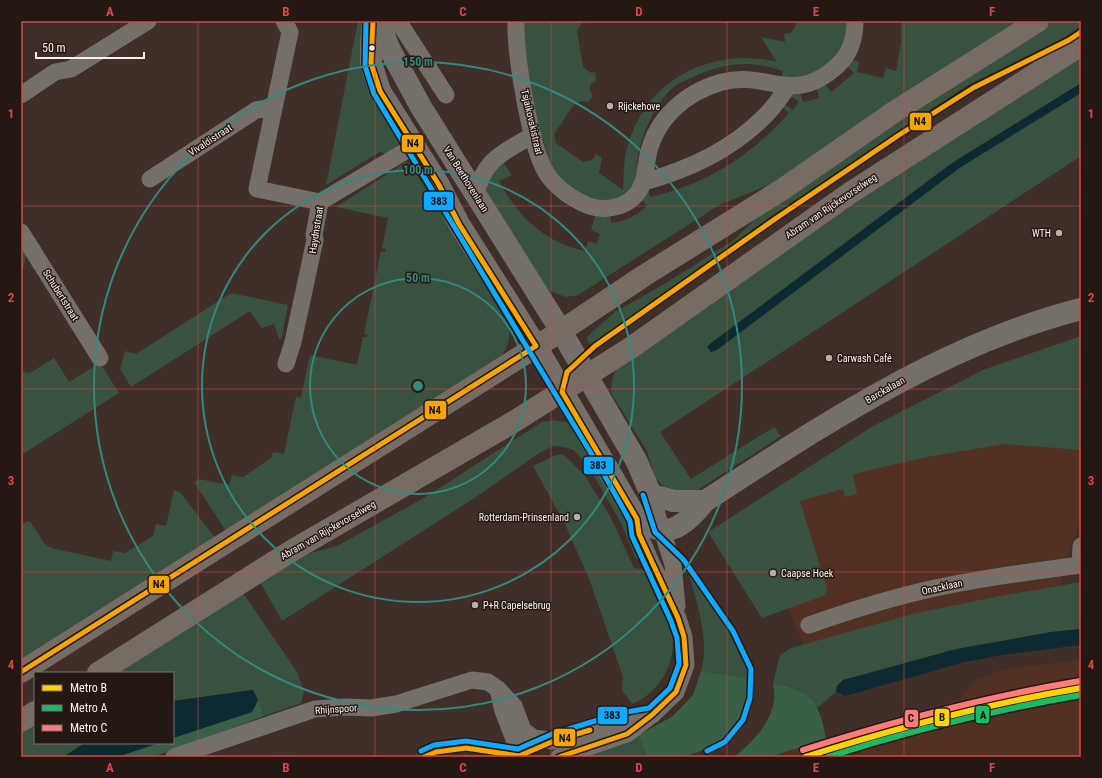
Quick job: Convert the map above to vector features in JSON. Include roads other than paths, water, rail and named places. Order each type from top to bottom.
[{"type":"highway","points":[[21,672],[561,331],[645,275],[783,189],[894,112],[1038,21]]},
{"type":"highway","name":"Abram van Rijckevorselweg","points":[[100,672],[293,550],[562,392],[680,315],[799,227],[1081,45]]},
{"type":"highway","points":[[21,721],[34,713]]},
{"type":"street","points":[[21,95],[55,72],[71,69],[148,21]]},
{"type":"street","points":[[284,21],[290,32],[257,189],[320,202]]},
{"type":"street","points":[[373,21],[370,52],[377,85],[439,185],[459,224],[536,346],[637,519],[639,534],[678,618],[684,637],[686,665],[676,692],[652,715],[627,734],[559,757]]},
{"type":"street","name":"Van Beethovenlaan","points":[[382,21],[385,38],[393,56],[421,107],[561,331]]},
{"type":"street","points":[[398,21],[446,95]]},
{"type":"street","name":"Tsjaikovskistraat","points":[[516,21],[522,81],[532,135],[546,173],[564,192],[578,202],[595,209],[609,208],[630,199],[644,182]]},
{"type":"street","points":[[788,87],[766,115],[743,136],[721,151],[696,165],[644,182],[648,153],[653,140],[664,120],[686,97],[713,85],[738,80],[754,80],[788,87],[809,84],[826,76],[841,62],[848,52],[854,38],[854,21]]},
{"type":"street","name":"Vivaldistraat","points":[[150,179],[256,110],[273,112]]},
{"type":"street","points":[[476,195],[482,175],[491,161],[532,135]]},
{"type":"street","name":"Haydnstraat","points":[[286,364],[293,342],[315,240],[314,232],[320,202],[414,146]]},
{"type":"street","name":"Schubertstraat","points":[[21,232],[100,358]]},
{"type":"street","name":"Barckalaan","points":[[637,519],[652,529],[678,528],[693,516],[705,501],[881,391],[947,357],[1004,333],[1081,309]]},
{"type":"street","points":[[561,331],[637,462],[651,495],[673,565],[678,618]]},
{"type":"street","points":[[651,495],[674,501],[705,501]]},
{"type":"street","name":"Onacklaan","points":[[809,625],[856,609],[922,591],[1002,576],[1080,565],[1081,546]]},
{"type":"street","name":"Rhijnspoor","points":[[174,757],[315,709],[346,706],[371,708],[396,704],[472,680],[488,682],[498,688]]},
{"type":"street","points":[[498,688],[514,706],[524,730],[534,738],[554,741],[623,720],[652,715]]},
{"type":"street","points":[[498,688],[503,711],[521,757]]},
{"type":"water","points":[[1081,83],[1081,93],[961,167],[717,350],[711,352],[707,347],[952,163]]},
{"type":"water","points":[[1081,629],[1081,645],[1002,655],[961,663],[845,696],[836,692],[837,686],[843,680],[956,649],[1051,632]]},
{"type":"water","points":[[253,690],[258,700],[252,712],[174,738],[174,701]]},
{"type":"water","points":[[83,744],[156,744],[117,757],[63,757]]},
{"type":"metro line","name":"C","points":[[803,750],[871,729],[975,702],[1080,681]]},
{"type":"metro line","name":"B","points":[[805,757],[873,736],[976,709],[1081,688]]},
{"type":"metro line","name":"A","points":[[828,757],[890,738],[953,722],[1017,707],[1081,695]]},
{"type":"place","name":"Rijckehove","points":[[610,106]]},
{"type":"place","name":"WTH","points":[[1059,233]]},
{"type":"place","name":"Carwash Café","points":[[829,358]]},
{"type":"place","name":"Rotterdam-Prinsenland","points":[[577,517]]},
{"type":"place","name":"Caapse Hoek","points":[[773,573]]},
{"type":"place","name":"P+R Capelsebrug","points":[[475,605]]}]
